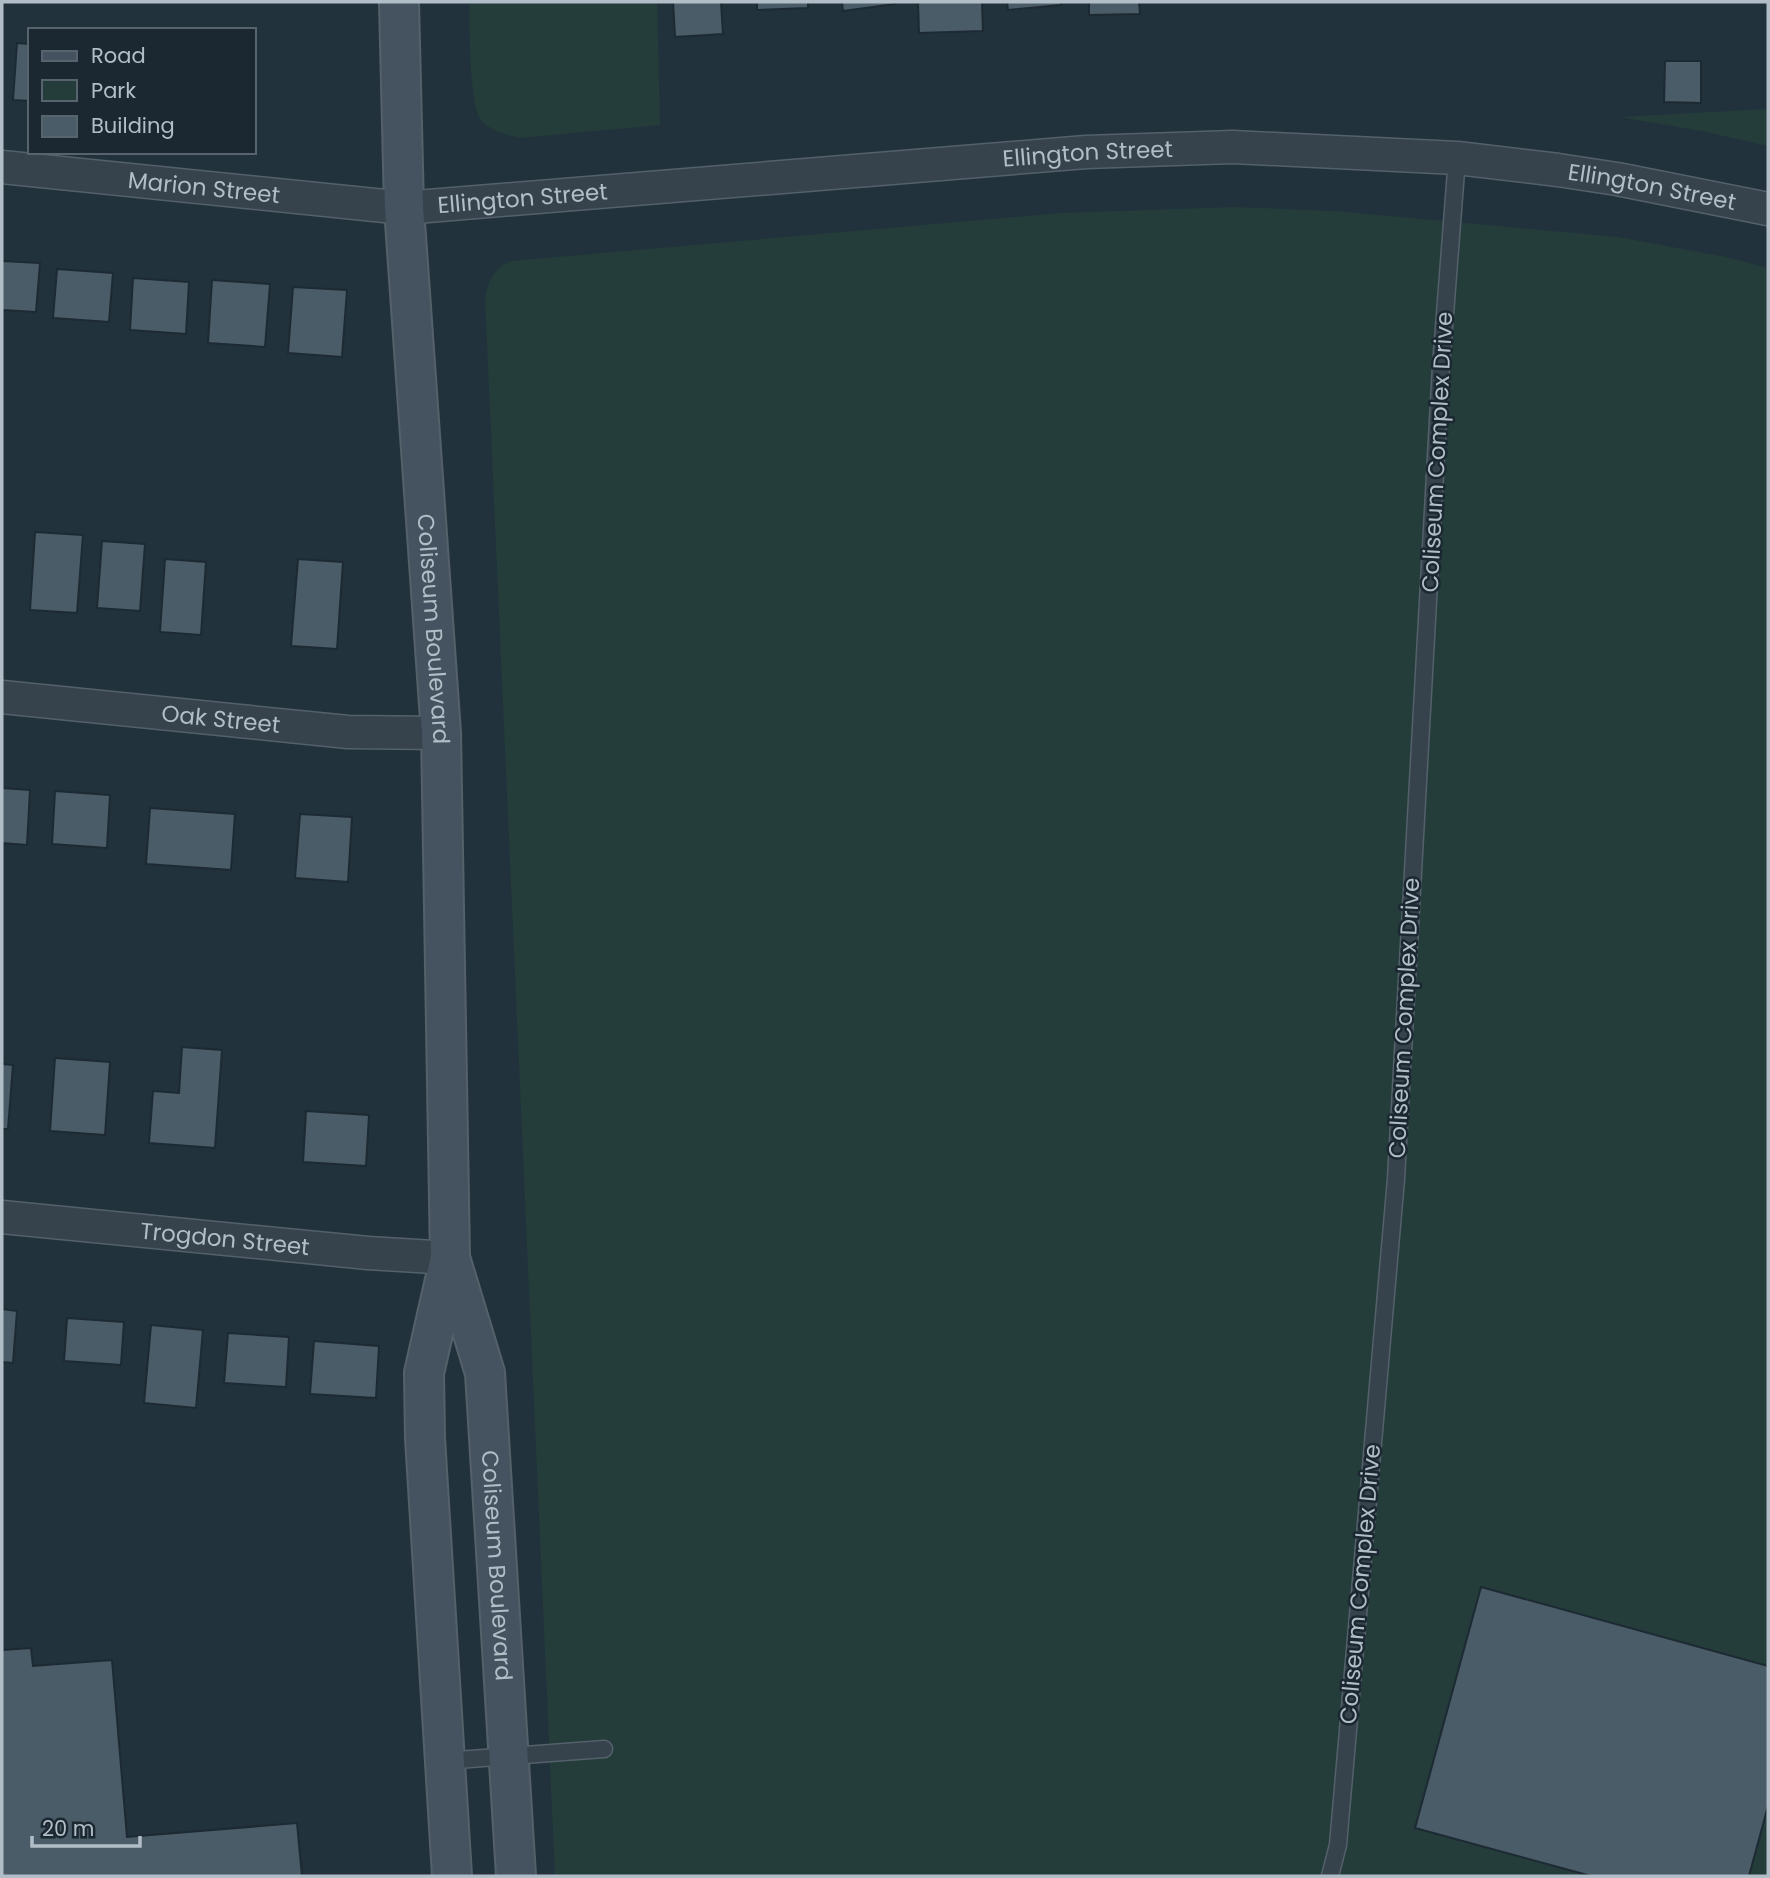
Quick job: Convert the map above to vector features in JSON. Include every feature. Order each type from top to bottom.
[{"type":"main road","name":"Coliseum Boulevard","points":[[399,2],[404,208],[441,733],[450,1258],[424,1373],[425,1437],[452,1876]]},
{"type":"main road","name":"Coliseum Boulevard","points":[[450,1258],[485,1373],[516,1876]]},
{"type":"street","name":"Ellington Street","points":[[404,208],[1086,152],[1233,147],[1457,158],[1618,179],[1768,209]]},
{"type":"street","name":"Marion Street","points":[[2,167],[404,208]]},
{"type":"street","name":"Oak Street","points":[[2,697],[348,732],[441,733]]},
{"type":"street","name":"Trogdon Street","points":[[2,1217],[368,1253],[450,1258]]},
{"type":"lane","name":"Coliseum Complex Drive","points":[[1330,1876],[1338,1845],[1396,1179],[1441,366],[1457,158]]},
{"type":"lane","points":[[444,1761],[604,1749]]},
{"type":"green space","points":[[469,2],[657,2],[660,125],[520,138],[489,127],[481,120],[474,98]]},
{"type":"green space","points":[[1768,109],[1768,146],[1620,117]]},
{"type":"green space","points":[[1236,207],[1334,211],[1618,237],[1726,257],[1768,268],[1768,1876],[555,1876],[485,297],[491,280],[500,267],[511,261],[1061,213]]},
{"type":"building","points":[[673,2],[721,2],[723,34],[675,37]]},
{"type":"building","points":[[757,2],[808,2],[808,8],[757,10]]},
{"type":"building","points":[[842,2],[895,2],[895,4],[843,11]]},
{"type":"building","points":[[918,2],[982,2],[983,31],[919,33]]},
{"type":"building","points":[[1007,2],[1061,2],[1061,5],[1008,10]]},
{"type":"building","points":[[1089,2],[1139,2],[1140,14],[1089,15]]},
{"type":"building","points":[[17,43],[28,44],[28,101],[13,100]]},
{"type":"building","points":[[1665,61],[1701,61],[1701,103],[1664,102]]},
{"type":"building","points":[[2,261],[40,263],[36,312],[2,310]]},
{"type":"building","points":[[57,269],[113,273],[109,322],[53,318]]},
{"type":"building","points":[[133,278],[189,282],[186,334],[130,330]]},
{"type":"building","points":[[212,280],[270,284],[265,347],[208,343]]},
{"type":"building","points":[[293,287],[347,290],[342,357],[288,353]]},
{"type":"building","points":[[35,532],[83,535],[77,613],[30,610]]},
{"type":"building","points":[[102,541],[145,544],[140,611],[97,608]]},
{"type":"building","points":[[165,559],[206,562],[201,635],[160,632]]},
{"type":"building","points":[[298,559],[343,562],[337,649],[291,646]]},
{"type":"building","points":[[2,788],[30,790],[27,845],[2,843]]},
{"type":"building","points":[[55,791],[110,795],[107,848],[52,844]]},
{"type":"building","points":[[150,808],[235,814],[231,870],[146,864]]},
{"type":"building","points":[[300,814],[352,817],[348,882],[295,878]]},
{"type":"building","points":[[182,1047],[222,1050],[215,1148],[149,1143],[153,1091],[179,1093]]},
{"type":"building","points":[[55,1058],[110,1062],[105,1135],[50,1131]]},
{"type":"building","points":[[2,1064],[13,1065],[8,1129],[2,1129]]},
{"type":"building","points":[[306,1111],[369,1115],[366,1166],[303,1162]]},
{"type":"building","points":[[2,1309],[17,1311],[13,1363],[2,1362]]},
{"type":"building","points":[[67,1318],[124,1322],[121,1365],[64,1361]]},
{"type":"building","points":[[151,1325],[203,1330],[196,1408],[144,1403]]},
{"type":"building","points":[[228,1333],[289,1337],[286,1387],[224,1383]]},
{"type":"building","points":[[314,1341],[379,1346],[376,1398],[310,1394]]},
{"type":"building","points":[[1481,1587],[1768,1666],[1768,1806],[1749,1876],[1591,1876],[1415,1828]]},
{"type":"building","points":[[31,1648],[33,1666],[112,1660],[127,1837],[297,1823],[302,1876],[2,1876],[2,1650]]}]
